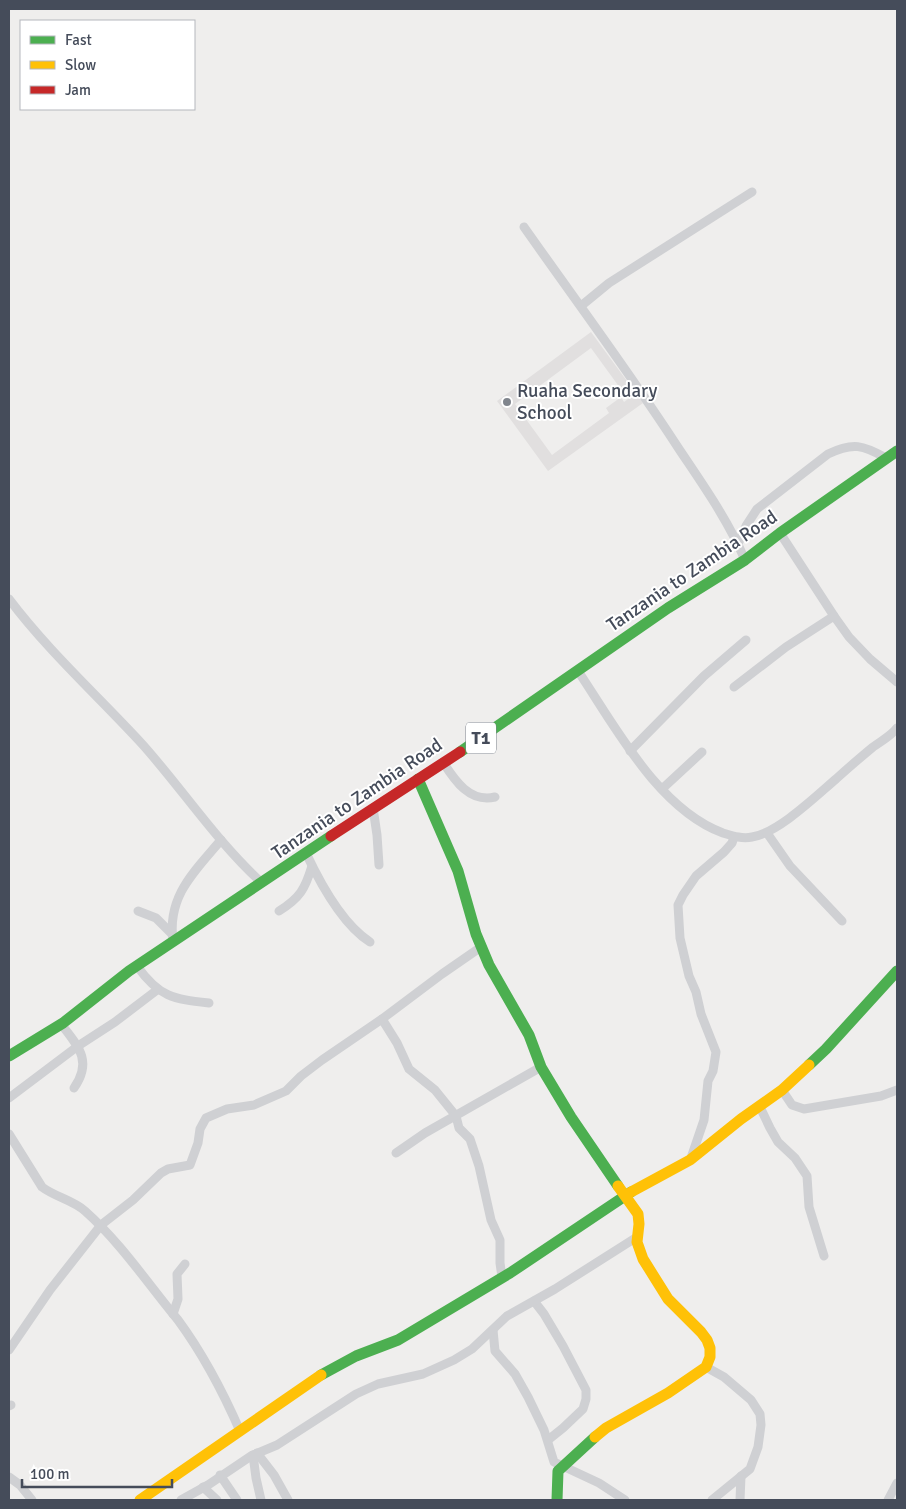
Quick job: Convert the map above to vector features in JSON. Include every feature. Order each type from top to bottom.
[{"type":"main road","name":"Tanzania to Zambia Road","points":[[9,1056],[61,1024],[173,938],[262,883],[498,727],[668,608],[745,560],[780,533],[897,451]]},
{"type":"main road","points":[[418,779],[458,871],[481,947],[529,1035],[542,1067],[571,1117],[638,1214],[640,1228],[637,1237],[639,1252],[668,1298],[681,1313],[698,1326],[708,1341],[710,1361],[706,1367],[668,1393],[606,1428],[562,1466],[557,1476],[558,1500]]},
{"type":"main road","points":[[140,1500],[328,1370],[356,1356],[398,1340],[502,1277],[625,1196],[691,1159],[782,1090],[826,1049],[897,971]]},
{"type":"street","points":[[581,306],[610,283],[752,192]]},
{"type":"street","points":[[524,227],[668,431],[707,491],[738,544],[745,560]]},
{"type":"street","points":[[738,544],[746,526],[757,510],[828,454],[841,448],[856,446],[865,447],[886,458]]},
{"type":"street","points":[[780,533],[849,637],[870,659],[897,682]]},
{"type":"street","points":[[9,599],[49,648],[157,761],[221,840],[262,883]]},
{"type":"street","points":[[734,687],[786,647],[834,616]]},
{"type":"street","points":[[630,751],[704,676],[746,640]]},
{"type":"street","points":[[578,671],[630,751],[676,803],[701,823],[734,837],[753,837],[767,833],[809,803],[862,756],[896,731]]},
{"type":"street","points":[[662,788],[702,752]]},
{"type":"street","points":[[443,762],[457,782],[474,796],[483,798],[495,797]]},
{"type":"street","points":[[373,808],[379,865]]},
{"type":"street","points":[[767,833],[790,866],[842,921]]},
{"type":"street","points":[[691,1159],[704,1120],[708,1081],[713,1071],[716,1052],[689,976],[680,938],[678,905],[696,876],[724,852],[732,843],[734,837]]},
{"type":"street","points":[[173,938],[172,916],[178,895],[189,877],[221,840]]},
{"type":"street","points":[[306,853],[331,898],[354,930],[370,942]]},
{"type":"street","points":[[280,912],[300,896],[307,883],[312,866]]},
{"type":"street","points":[[138,911],[156,918],[173,938]]},
{"type":"street","points":[[9,1350],[50,1290],[100,1225],[127,1204],[161,1173],[168,1169],[190,1165],[198,1143],[200,1129],[206,1118],[227,1109],[254,1105],[278,1096],[322,1060],[481,947]]},
{"type":"street","points":[[136,966],[157,990],[181,999],[209,1003]]},
{"type":"street","points":[[9,1098],[157,990]]},
{"type":"street","points":[[382,1019],[397,1043],[410,1071],[433,1088],[456,1116],[459,1128],[470,1139],[479,1166],[488,1212],[500,1240],[502,1277]]},
{"type":"street","points":[[61,1024],[78,1046],[83,1056],[80,1077],[74,1088]]},
{"type":"street","points":[[396,1154],[425,1133],[542,1067]]},
{"type":"street","points":[[782,1090],[792,1105],[804,1109],[881,1096],[897,1090]]},
{"type":"street","points":[[760,1107],[778,1142],[795,1158],[807,1176],[809,1207],[824,1256]]},
{"type":"street","points":[[9,1134],[42,1187],[76,1204],[100,1225],[174,1314],[188,1333],[220,1388],[240,1431]]},
{"type":"street","points":[[181,1500],[255,1454],[276,1445],[342,1402],[366,1389],[378,1384],[423,1374],[454,1360],[472,1349],[507,1316],[534,1302],[637,1237]]},
{"type":"street","points":[[174,1314],[178,1299],[178,1274],[184,1264]]},
{"type":"street","points":[[534,1302],[544,1314],[563,1346],[586,1390],[583,1409],[548,1440]]},
{"type":"street","points":[[493,1330],[495,1351],[515,1374],[523,1388],[548,1440],[554,1462],[599,1483],[625,1500]]},
{"type":"street","points":[[706,1367],[724,1377],[745,1394],[756,1406],[760,1414],[758,1448],[750,1469],[712,1500]]},
{"type":"street","points":[[255,1454],[256,1478],[261,1500]]},
{"type":"street","points":[[255,1454],[274,1475],[288,1500]]},
{"type":"street","points":[[220,1475],[237,1500]]},
{"type":"street","points":[[740,1500],[741,1476]]},
{"type":"street","points":[[9,1477],[20,1485],[32,1500]]},
{"type":"street","points":[[888,1500],[897,1483]]},
{"type":"street","points":[[203,1487],[217,1500]]},
{"type":"shaded area","name":"Ruaha Secondary School","points":[[591,332],[643,403],[548,471],[497,401]],"holes":[[[591,348],[628,399],[624,402],[621,397],[606,408],[609,413],[552,455],[515,404]]]},
{"type":"traffic: fast","points":[[460,752],[668,608],[745,560],[780,533],[897,451]]},
{"type":"traffic: fast","points":[[418,779],[458,871],[476,934],[489,965],[529,1035],[541,1067],[571,1117],[618,1186]]},
{"type":"traffic: fast","points":[[9,1056],[63,1023],[129,971],[331,836]]},
{"type":"traffic: fast","points":[[809,1065],[897,971]]},
{"type":"traffic: fast","points":[[321,1375],[356,1356],[398,1340],[510,1273],[631,1192]]},
{"type":"traffic: fast","points":[[557,1500],[558,1471],[595,1437]]},
{"type":"traffic: slow","points":[[631,1192],[690,1160],[741,1119],[782,1090],[809,1065]]},
{"type":"traffic: slow","points":[[595,1437],[606,1428],[668,1393],[706,1367],[710,1357],[710,1348],[707,1340],[668,1299],[643,1259],[637,1242],[638,1214],[618,1186]]},
{"type":"traffic: slow","points":[[140,1500],[321,1375]]},
{"type":"traffic: jam","points":[[331,836],[460,752]]},
{"type":"place","name":"Ruaha Secondary School","points":[[507,402]]}]
